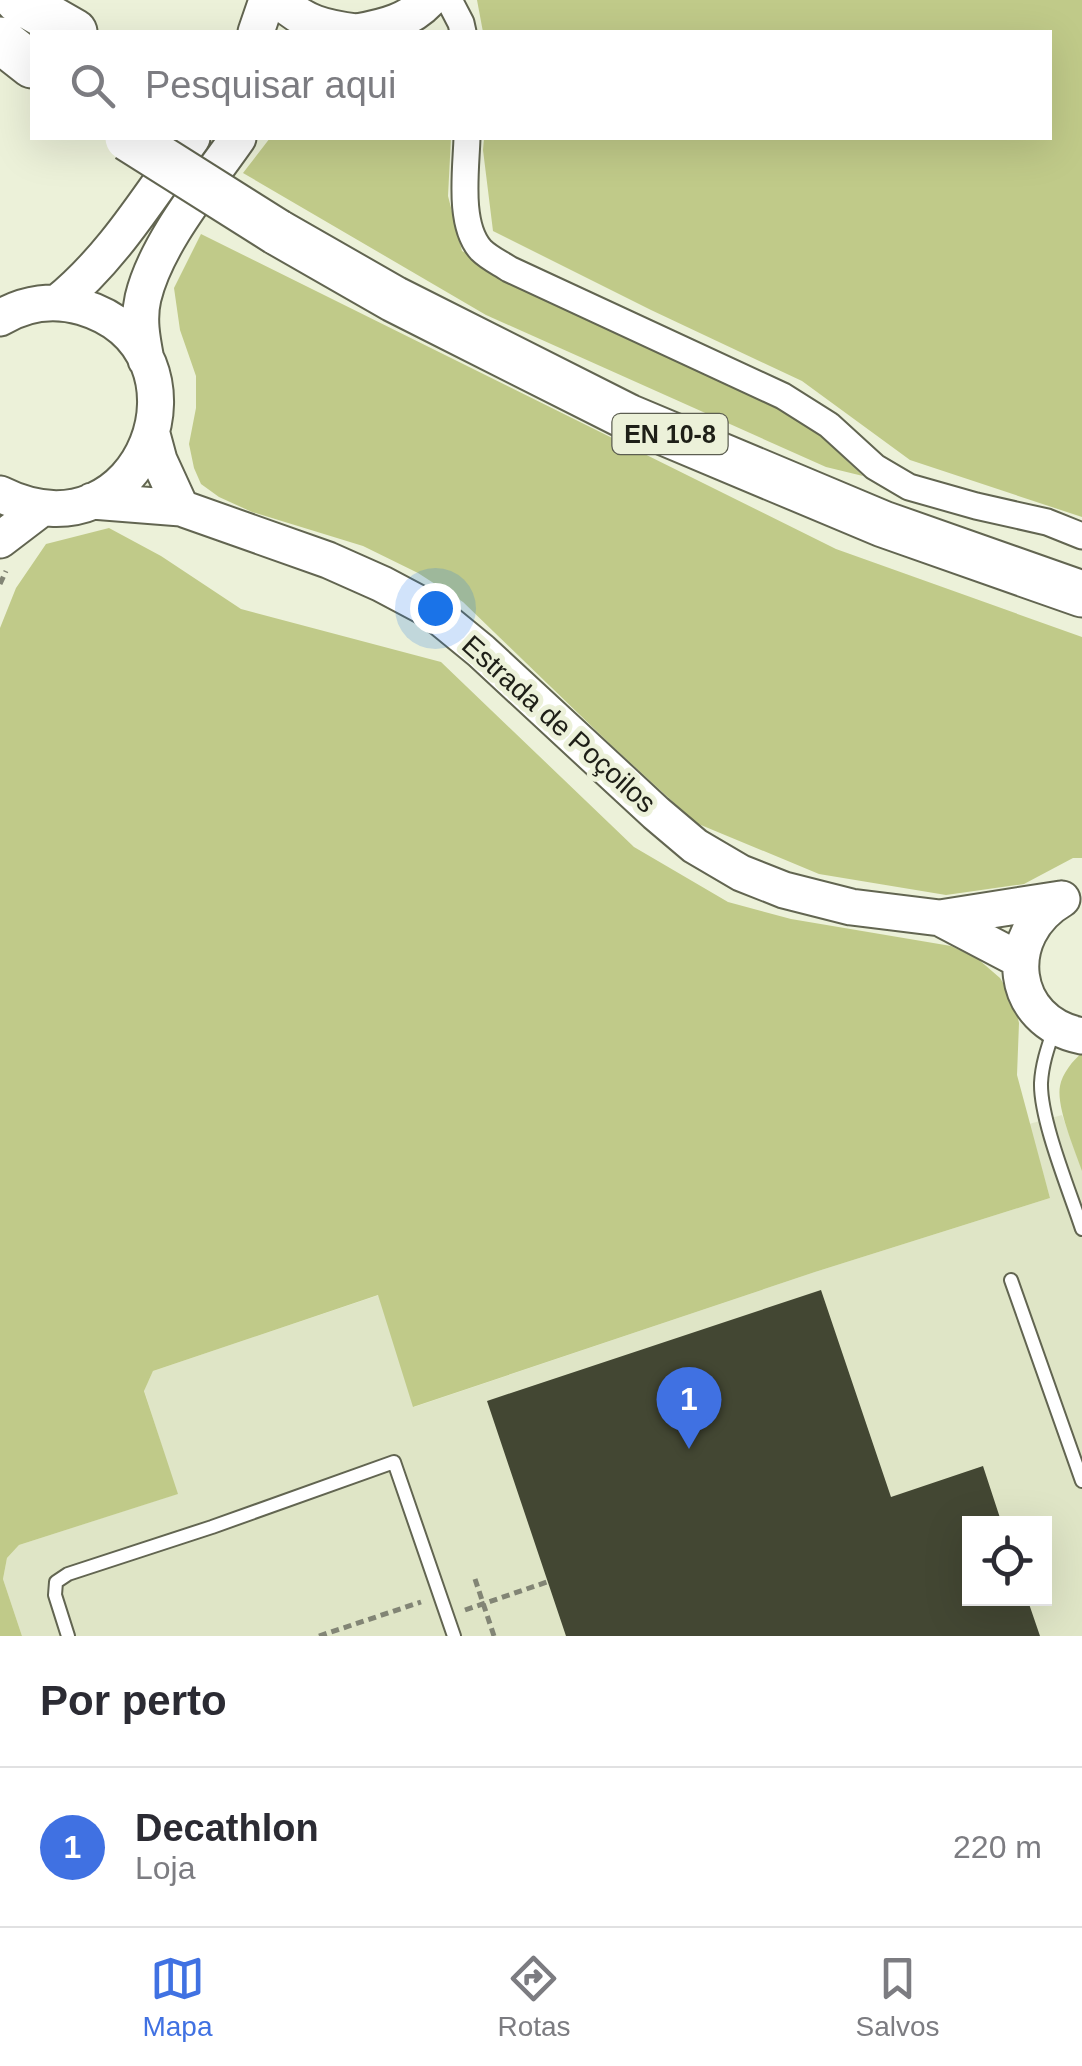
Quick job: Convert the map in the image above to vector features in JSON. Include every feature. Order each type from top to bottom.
[{"type":"highway","points":[[18,0],[70,30]]},
{"type":"highway","points":[[0,40],[30,63]]},
{"type":"highway","points":[[0,58],[30,77]]},
{"type":"highway","name":"EN 10-8","points":[[131,140],[277,232],[394,299],[628,417],[884,524],[1082,594]]},
{"type":"street","points":[[257,30],[267,0]]},
{"type":"street","points":[[279,0],[294,14],[324,28],[340,30]]},
{"type":"street","points":[[368,30],[390,26],[419,11],[429,0]]},
{"type":"street","points":[[449,0],[463,30]]},
{"type":"street","points":[[57,303],[91,274],[191,140]]},
{"type":"street","name":"Estrada de Poçoilos","points":[[92,501],[123,481],[146,452],[155,419],[155,389],[140,329],[142,301],[151,272],[168,240],[237,140]]},
{"type":"street","points":[[466,140],[468,231],[482,251],[509,269],[783,396],[829,425],[875,467],[909,487],[1047,522],[1082,536]]},
{"type":"street","points":[[0,318],[22,307],[57,303],[93,311],[124,331],[146,361]]},
{"type":"street","name":"Estrada de Poçoilos","points":[[152,434],[181,508]]},
{"type":"street","name":"Estrada de Poçoilos","points":[[0,494],[42,508],[59,509],[92,501],[181,508],[328,560],[382,584],[430,610],[481,650],[695,846],[741,873],[784,890],[851,907],[940,918],[1072,896]]},
{"type":"street","points":[[0,540],[42,508]]},
{"type":"street","name":"Estrada de Poçoilos","points":[[940,918],[1020,960],[1028,931],[1037,918],[1072,896]]},
{"type":"street","points":[[1020,960],[1021,980],[1028,998],[1040,1014],[1069,1032]]},
{"type":"lane","points":[[1069,1032],[1045,1056],[1041,1087],[1046,1120],[1082,1230]]},
{"type":"lane","points":[[1011,1280],[1082,1481]]},
{"type":"lane","points":[[68,1636],[55,1595],[56,1582],[68,1574],[394,1462],[454,1636]]},
{"type":"path","points":[[475,1579],[494,1636]]},
{"type":"path","points":[[462,1600],[466,1610],[548,1582]]},
{"type":"path","points":[[319,1636],[428,1599]]},
{"type":"shaded area","points":[[1062,1115],[1082,1170],[1082,1636],[22,1636],[3,1579],[7,1558],[19,1545],[177,1494],[144,1390],[153,1371],[379,1295],[414,1407],[815,1272],[1050,1198],[1029,1124]]},
{"type":"green space","points":[[477,0],[1082,0],[1082,517],[910,460],[802,381],[493,231],[483,150],[484,140],[1052,140],[1052,30],[483,30]]},
{"type":"green space","points":[[268,140],[451,140],[448,196],[462,251],[808,424],[863,476],[826,467],[486,315],[243,173]]},
{"type":"green space","points":[[201,234],[836,549],[1082,637],[1082,858],[1073,858],[1024,884],[946,895],[819,874],[696,823],[463,602],[418,573],[363,546],[252,512],[219,497],[201,484],[194,468],[189,444],[196,408],[196,376],[180,330],[174,288]]},
{"type":"green space","points":[[109,528],[161,556],[241,609],[441,662],[634,847],[728,902],[791,919],[951,946],[978,959],[1000,978],[1014,1001],[1019,1023],[1017,1075],[1050,1198],[413,1407],[378,1295],[153,1371],[144,1391],[178,1494],[19,1545],[7,1558],[3,1579],[22,1636],[0,1636],[0,628],[16,588],[46,544]]},
{"type":"green space","points":[[1082,1053],[1082,1171],[1063,1117],[1060,1095],[1065,1072]]},
{"type":"building","points":[[821,1290],[891,1497],[983,1466],[999,1516],[962,1516],[962,1606],[1030,1606],[1040,1636],[566,1636],[487,1401]]},
{"type":"place","name":"Decathlon","points":[[689,1449]]}]
